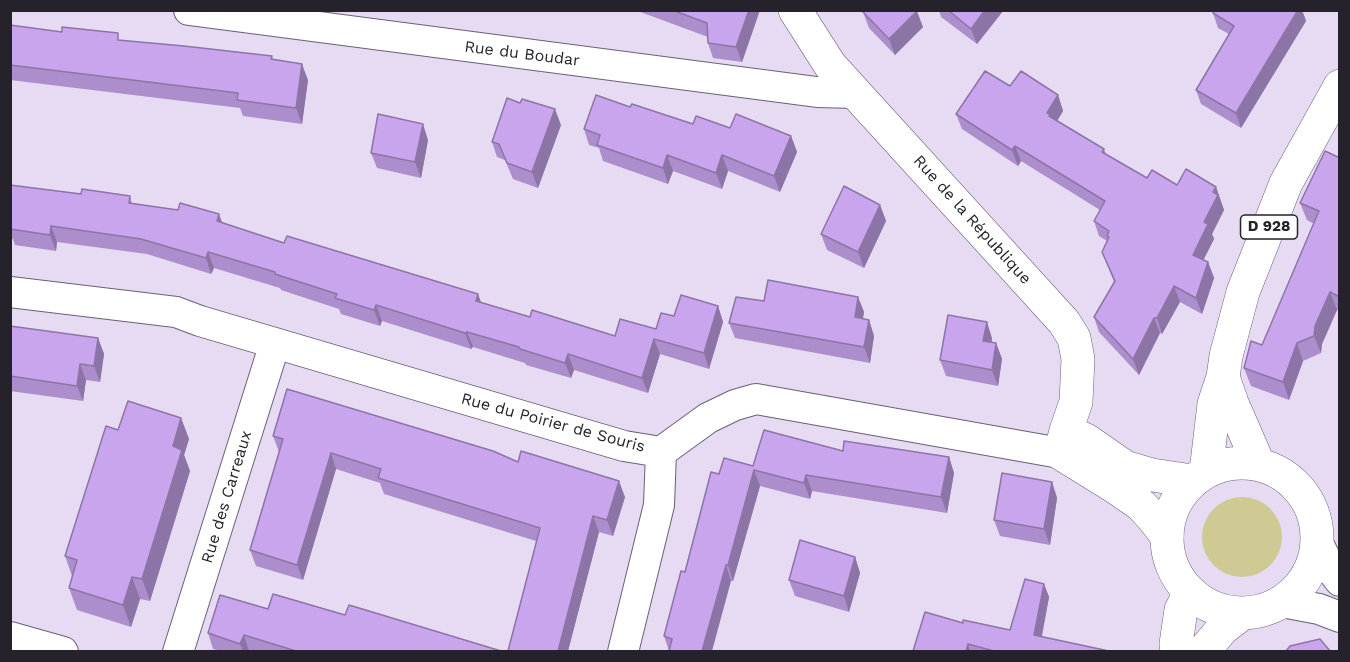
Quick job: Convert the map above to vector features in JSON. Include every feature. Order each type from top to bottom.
[{"type":"main road","name":"Rue de la République","points":[[795,10],[830,65],[1064,322],[1074,338],[1078,359],[1077,402],[1063,442]]},
{"type":"main road","name":"D 928","points":[[1259,465],[1223,377],[1226,356],[1243,292],[1286,183],[1340,86]]},
{"type":"main road","points":[[1199,477],[1214,404],[1223,377]]},
{"type":"main road","name":"Rue du Poirier de Souris","points":[[1063,442],[1086,440],[1125,468],[1152,475],[1199,477]]},
{"type":"main road","name":"Rue du Poirier de Souris","points":[[1063,442],[1115,487],[1141,505],[1167,536]]},
{"type":"main road","points":[[1241,462],[1259,465],[1283,475],[1302,492],[1314,515],[1317,541],[1312,565],[1300,585],[1282,602],[1263,610],[1242,613],[1224,610],[1206,604],[1190,592],[1180,580],[1168,551],[1167,536],[1170,516],[1179,497],[1199,477],[1223,465],[1241,462]]},
{"type":"main road","points":[[1177,651],[1181,610],[1190,592]]},
{"type":"main road","points":[[1203,651],[1222,629],[1242,613]]},
{"type":"street","name":"Rue du Boudar","points":[[189,10],[817,92],[856,93]]},
{"type":"street","name":"Rue du Poirier de Souris","points":[[10,292],[176,312],[624,446],[661,452],[708,418],[735,405],[756,399],[1063,442]]},
{"type":"street","name":"Rue des Carreaux","points":[[178,651],[275,343]]},
{"type":"street","points":[[623,651],[659,505],[661,452]]},
{"type":"street","points":[[1317,541],[1330,568],[1340,581]]},
{"type":"street","points":[[1282,602],[1319,609],[1340,617]]},
{"type":"street","points":[[10,637],[63,651]]},
{"type":"shaded area","points":[[1234,497],[1250,497],[1271,508],[1282,529],[1282,545],[1271,566],[1250,577],[1234,577],[1220,571],[1208,559],[1202,545],[1202,529],[1208,515],[1220,503]]},
{"type":"building","points":[[672,10],[749,10],[736,47],[708,43],[707,23]]},
{"type":"building","points":[[864,10],[917,11],[889,39],[863,12]]},
{"type":"building","points":[[948,10],[985,10],[971,29]]},
{"type":"building","points":[[1214,10],[1298,10],[1236,113],[1196,90],[1234,26],[1213,13]]},
{"type":"building","points":[[10,25],[62,32],[62,27],[118,33],[118,40],[272,56],[271,59],[302,64],[296,108],[237,100],[238,93],[10,65]]},
{"type":"building","points":[[985,71],[1010,86],[1021,71],[1058,95],[1047,113],[1050,114],[1049,116],[1104,149],[1102,152],[1147,178],[1152,170],[1177,185],[1186,169],[1216,187],[1213,192],[1218,195],[1204,222],[1208,224],[1193,255],[1208,262],[1196,298],[1174,286],[1133,359],[1094,317],[1115,281],[1102,252],[1109,237],[1107,236],[1109,231],[1094,221],[1105,201],[1015,146],[1012,150],[956,114]]},
{"type":"building","points":[[596,95],[693,124],[696,116],[730,128],[736,114],[791,136],[774,176],[722,155],[716,173],[667,155],[663,168],[597,145],[600,135],[584,129]]},
{"type":"building","points":[[507,98],[520,103],[522,99],[555,109],[532,172],[507,163],[499,144],[492,142]]},
{"type":"building","points":[[378,114],[423,124],[415,162],[371,153]]},
{"type":"building","points":[[1325,151],[1340,158],[1340,297],[1330,292],[1315,326],[1314,336],[1297,343],[1283,382],[1244,368],[1251,341],[1262,345],[1319,211],[1300,203]]},
{"type":"building","points":[[10,185],[81,194],[82,189],[130,196],[129,203],[178,210],[180,203],[219,214],[217,221],[284,243],[287,236],[478,294],[476,301],[530,317],[532,310],[615,336],[620,319],[656,329],[661,313],[674,316],[681,295],[718,306],[704,353],[654,339],[642,378],[568,354],[565,363],[519,347],[376,305],[374,310],[335,298],[337,294],[275,274],[275,272],[208,252],[206,258],[141,239],[51,226],[50,235],[10,229]]},
{"type":"building","points":[[844,186],[880,205],[858,252],[821,234]]},
{"type":"building","points":[[768,280],[858,297],[855,317],[869,320],[864,347],[729,323],[736,297],[764,301]]},
{"type":"building","points":[[948,315],[987,322],[983,341],[996,343],[992,370],[940,360]]},
{"type":"building","points":[[10,326],[98,338],[94,366],[80,364],[77,386],[10,376]]},
{"type":"building","points":[[287,389],[493,451],[518,462],[521,451],[619,481],[607,520],[593,516],[558,651],[508,651],[540,528],[378,478],[381,469],[331,453],[297,565],[250,550],[283,439],[273,436]]},
{"type":"building","points":[[128,401],[181,418],[173,446],[182,450],[142,579],[132,577],[123,605],[69,588],[77,560],[65,556],[106,426],[118,430]]},
{"type":"building","points":[[764,430],[843,451],[844,441],[949,457],[941,497],[806,475],[804,483],[754,470],[702,651],[669,651],[672,639],[664,636],[681,571],[685,572],[711,472],[719,474],[724,458],[753,466]]},
{"type":"building","points":[[1002,473],[1052,482],[1044,529],[994,520]]},
{"type":"building","points":[[800,540],[855,557],[844,596],[789,580]]},
{"type":"building","points":[[1025,579],[1044,584],[1034,635],[1109,651],[994,651],[968,644],[966,651],[913,651],[925,612],[963,623],[963,620],[1010,630]]},
{"type":"building","points":[[273,594],[345,615],[349,605],[501,651],[296,651],[244,635],[240,644],[208,633],[220,595],[268,609]]},
{"type":"building","points":[[1320,639],[1330,651],[1286,651],[1290,646]]}]
